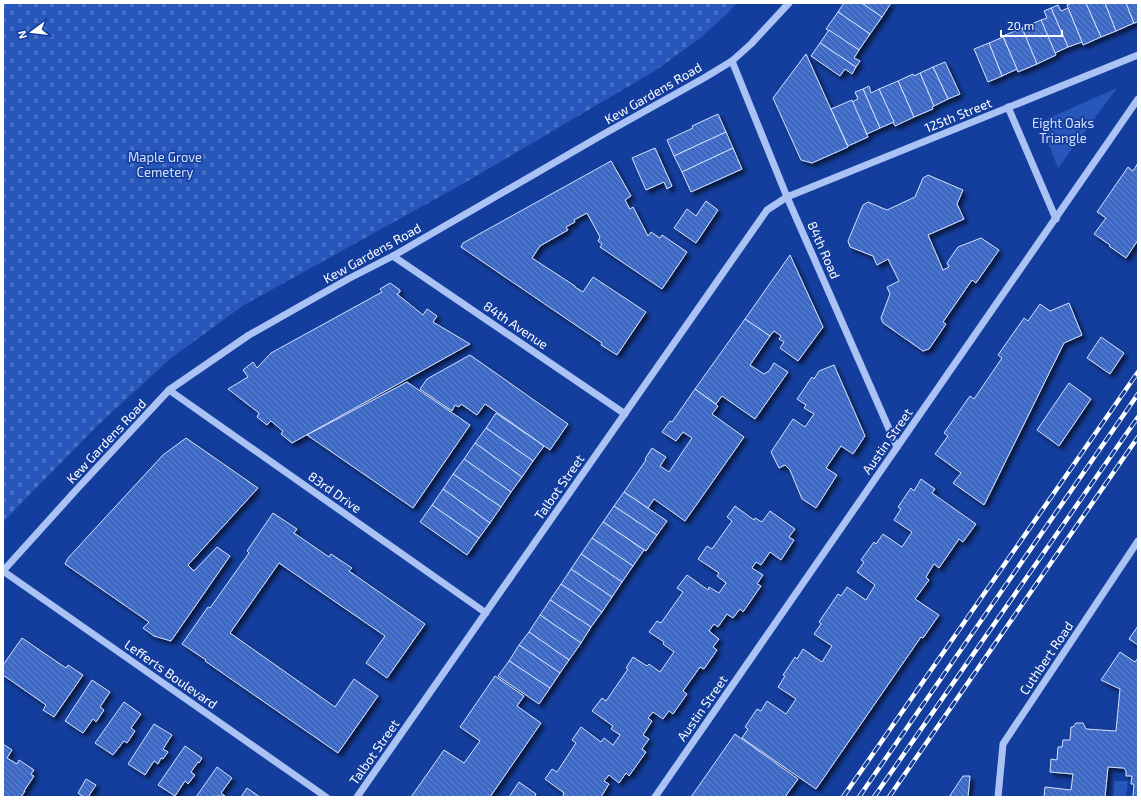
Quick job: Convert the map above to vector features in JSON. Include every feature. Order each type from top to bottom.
[{"type":"street","name":"Kew Gardens Road","points":[[3,571],[169,390],[249,335],[348,279],[393,256],[732,61],[751,44],[789,3]]},
{"type":"street","name":"125th Street","points":[[787,197],[1138,55]]},
{"type":"street","name":"84th Road","points":[[732,61],[787,197],[897,447]]},
{"type":"street","name":"Austin Street","points":[[655,797],[1138,99]]},
{"type":"street","points":[[1008,107],[1056,218]]},
{"type":"street","name":"Talbot Street","points":[[357,797],[767,210],[787,197]]},
{"type":"street","name":"84th Avenue","points":[[393,256],[625,414]]},
{"type":"street","name":"83rd Drive","points":[[169,390],[486,613]]},
{"type":"street","name":"Cuthbert Road","points":[[998,797],[1003,744],[1138,542]]},
{"type":"street","name":"Lefferts Boulevard","points":[[3,571],[326,797]]},
{"type":"green space","name":"Maple Grove Cemetery","points":[[3,3],[737,3],[699,39],[653,72],[466,182],[244,305],[171,358],[96,427],[3,522]]},
{"type":"green space","name":"Eight Oaks Triangle","points":[[1117,88],[1058,168],[1040,122]]},
{"type":"green space","points":[[1114,781],[1128,781],[1126,797],[1113,797]]},
{"type":"building","points":[[844,3],[862,3],[882,17],[870,34],[838,12]]},
{"type":"building","points":[[862,3],[891,3],[882,17]]},
{"type":"building","points":[[1072,3],[1086,3],[1101,37],[1083,45],[1067,5]]},
{"type":"building","points":[[1086,3],[1105,3],[1116,31],[1101,37]]},
{"type":"building","points":[[1105,3],[1126,3],[1134,23],[1116,31]]},
{"type":"building","points":[[1126,3],[1138,3],[1138,22],[1134,23]]},
{"type":"building","points":[[1058,5],[1061,11],[1068,8],[1082,42],[1068,47],[1051,8]]},
{"type":"building","points":[[1051,8],[1068,47],[1055,53],[1041,20],[1047,18],[1044,11]]},
{"type":"building","points":[[838,12],[870,34],[859,50],[826,29]]},
{"type":"building","points":[[1041,20],[1056,55],[1037,64],[1022,28]]},
{"type":"building","points":[[1022,28],[1037,64],[1018,72],[1003,36]]},
{"type":"building","points":[[829,30],[859,50],[854,58],[860,61],[856,67],[820,43]]},
{"type":"building","points":[[1003,37],[1017,69],[1002,76],[989,43]]},
{"type":"building","points":[[820,43],[856,67],[852,74],[845,69],[840,76],[811,56]]},
{"type":"building","points":[[989,43],[1002,76],[988,82],[974,49]]},
{"type":"building","points":[[806,54],[848,147],[812,163],[801,160],[773,98]]},
{"type":"building","points":[[945,62],[960,94],[948,99],[933,67]]},
{"type":"building","points":[[933,67],[948,99],[934,106],[920,73]]},
{"type":"building","points":[[920,73],[934,106],[932,107],[933,109],[914,117],[898,81],[913,74],[914,76]]},
{"type":"building","points":[[898,81],[914,117],[895,126],[879,89]]},
{"type":"building","points":[[869,86],[871,93],[879,89],[894,122],[880,128],[863,89]]},
{"type":"building","points":[[863,89],[880,128],[867,134],[852,102],[858,99],[855,92]]},
{"type":"building","points":[[852,100],[868,137],[848,146],[831,109]]},
{"type":"building","points":[[718,114],[726,132],[674,156],[667,140]]},
{"type":"building","points":[[726,132],[733,148],[682,172],[674,156]]},
{"type":"building","points":[[655,148],[672,186],[667,189],[664,182],[646,190],[632,158]]},
{"type":"building","points":[[733,148],[742,169],[691,192],[682,172]]},
{"type":"building","points":[[611,161],[631,196],[625,200],[630,209],[633,207],[648,236],[651,232],[660,238],[662,235],[687,252],[662,289],[600,247],[602,244],[598,241],[600,237],[587,213],[574,220],[575,222],[566,227],[568,230],[540,246],[532,258],[583,292],[593,277],[646,312],[617,355],[601,345],[602,343],[461,247],[463,243]]},
{"type":"building","points":[[1138,163],[1138,240],[1126,258],[1094,234],[1106,218],[1097,212],[1128,167],[1133,171]]},
{"type":"building","points":[[928,175],[963,190],[957,204],[964,219],[928,235],[943,270],[949,267],[947,263],[958,247],[981,238],[999,250],[976,283],[972,280],[943,322],[946,324],[929,349],[923,351],[883,323],[881,318],[890,294],[887,287],[899,281],[888,259],[877,265],[873,256],[850,247],[848,241],[863,205],[868,202],[887,210],[915,197],[923,178]]},
{"type":"building","points":[[706,201],[718,210],[696,243],[674,228],[687,209],[696,216]]},
{"type":"building","points":[[790,255],[823,327],[798,361],[780,348],[784,342],[779,339],[781,336],[774,331],[770,336],[745,319]]},
{"type":"building","points":[[390,283],[400,290],[397,294],[423,315],[427,309],[437,316],[433,322],[470,344],[292,443],[281,434],[283,431],[271,421],[267,425],[257,417],[259,413],[228,389],[248,377],[243,370],[253,362],[257,368],[271,353],[382,292],[380,289]]},
{"type":"building","points":[[1069,303],[1082,335],[1064,343],[984,505],[953,483],[961,473],[935,454],[948,436],[944,433],[970,396],[974,399],[1002,358],[998,355],[1024,318],[1028,321],[1040,304],[1050,311]]},
{"type":"building","points":[[745,319],[770,336],[750,365],[764,374],[769,371],[774,363],[788,372],[755,419],[722,396],[716,404],[695,389]]},
{"type":"building","points":[[1101,337],[1124,353],[1110,374],[1087,358]]},
{"type":"building","points":[[470,355],[568,424],[550,450],[485,404],[477,415],[461,404],[459,407],[455,405],[452,411],[420,389],[427,379]]},
{"type":"building","points":[[834,365],[865,436],[853,454],[841,446],[826,468],[837,475],[816,508],[802,499],[790,470],[785,465],[779,468],[771,452],[793,419],[805,427],[814,414],[804,408],[806,405],[797,399],[812,377],[814,379],[819,371]]},
{"type":"building","points":[[407,382],[470,425],[413,508],[307,435]]},
{"type":"building","points":[[1069,383],[1091,399],[1059,446],[1037,430]]},
{"type":"building","points":[[695,389],[718,406],[712,414],[744,437],[685,521],[654,499],[648,508],[624,492],[646,460],[645,459],[652,448],[666,457],[660,466],[669,472],[692,438],[683,432],[676,441],[662,432],[670,421],[672,422]]},
{"type":"building","points":[[496,413],[544,446],[533,461],[486,428]]},
{"type":"building","points":[[486,428],[533,461],[522,477],[475,443]]},
{"type":"building","points":[[186,438],[258,488],[188,565],[194,571],[217,547],[230,556],[171,641],[154,636],[143,628],[149,622],[65,564],[68,558],[163,455]]},
{"type":"building","points":[[475,443],[522,477],[511,492],[464,459]]},
{"type":"building","points":[[464,459],[511,492],[501,507],[453,474]]},
{"type":"building","points":[[453,474],[501,507],[490,523],[443,489]]},
{"type":"building","points":[[921,479],[935,489],[932,493],[976,524],[963,542],[959,539],[939,568],[934,564],[926,577],[929,580],[915,599],[939,615],[923,638],[921,637],[816,789],[742,738],[748,729],[745,727],[757,709],[761,711],[767,701],[786,714],[796,699],[778,687],[785,676],[783,675],[795,657],[797,659],[803,649],[822,662],[832,646],[814,634],[821,624],[819,622],[838,594],[841,596],[847,587],[866,600],[875,585],[857,572],[864,562],[861,560],[874,542],[876,544],[883,534],[902,547],[912,532],[894,520],[901,509],[898,507],[911,488],[914,491]]},
{"type":"building","points":[[443,489],[490,523],[479,538],[432,505]]},
{"type":"building","points":[[624,492],[667,521],[657,535],[614,506]]},
{"type":"building","points":[[432,505],[479,538],[467,555],[420,522]]},
{"type":"building","points":[[614,506],[657,535],[646,551],[603,522]]},
{"type":"building","points":[[735,506],[754,520],[755,518],[762,522],[770,511],[795,529],[789,537],[794,540],[781,560],[770,552],[761,565],[756,562],[752,568],[763,575],[757,584],[761,586],[743,612],[740,609],[733,618],[727,614],[718,627],[714,624],[709,631],[719,639],[713,647],[717,650],[704,669],[700,667],[683,691],[687,694],[673,714],[669,711],[663,719],[653,712],[648,718],[652,721],[643,735],[649,739],[642,749],[646,752],[629,776],[626,773],[619,783],[609,775],[604,781],[609,784],[601,797],[565,797],[563,795],[564,793],[545,779],[552,769],[557,772],[576,743],[572,740],[581,727],[601,742],[604,738],[613,745],[620,735],[611,729],[613,726],[592,711],[602,698],[606,701],[628,669],[626,668],[633,657],[647,666],[649,664],[660,672],[674,652],[663,644],[664,642],[649,632],[657,621],[661,623],[683,592],[677,588],[687,575],[708,590],[709,587],[719,593],[726,583],[717,576],[719,573],[698,559],[707,546],[712,549],[732,521],[727,517]]},
{"type":"building","points":[[273,513],[297,529],[294,533],[329,557],[331,554],[352,568],[349,571],[425,624],[387,678],[366,663],[385,636],[279,563],[230,633],[335,707],[354,679],[378,696],[338,753],[182,644],[208,607],[210,608],[249,553],[247,551]]},
{"type":"building","points":[[603,522],[644,550],[633,566],[592,538]]},
{"type":"building","points":[[592,538],[633,566],[622,582],[581,554]]},
{"type":"building","points":[[581,554],[622,582],[612,597],[571,569]]},
{"type":"building","points":[[571,569],[612,597],[602,612],[561,584]]},
{"type":"building","points":[[561,584],[602,612],[591,627],[550,600]]},
{"type":"building","points":[[550,600],[591,627],[581,643],[540,615]]},
{"type":"building","points":[[540,615],[581,643],[569,660],[529,632]]},
{"type":"building","points":[[1138,626],[1138,645],[1129,639]]},
{"type":"building","points":[[529,632],[569,660],[560,673],[519,645]]},
{"type":"building","points":[[22,638],[66,668],[68,665],[83,675],[54,717],[43,710],[46,705],[3,675],[3,665]]},
{"type":"building","points":[[519,645],[560,673],[550,688],[509,661]]},
{"type":"building","points":[[1120,652],[1135,662],[1138,658],[1138,797],[1133,797],[1134,784],[1131,784],[1132,776],[1126,776],[1126,771],[1124,768],[1108,767],[1105,797],[1044,797],[1045,787],[1071,790],[1073,774],[1050,772],[1051,759],[1057,760],[1058,747],[1062,747],[1063,740],[1070,740],[1071,727],[1073,727],[1076,723],[1083,723],[1086,729],[1116,731],[1120,689],[1101,680]]},
{"type":"building","points":[[509,661],[550,688],[539,704],[498,676]]},
{"type":"building","points":[[495,676],[524,696],[517,706],[541,723],[490,797],[411,797],[444,750],[464,763],[480,741],[460,727]]},
{"type":"building","points":[[92,680],[110,692],[100,707],[104,710],[96,722],[93,719],[83,733],[65,721]]},
{"type":"building","points":[[124,702],[141,714],[131,728],[135,731],[127,743],[124,741],[113,755],[95,743]]},
{"type":"building","points":[[154,724],[172,735],[163,749],[168,752],[163,759],[161,758],[158,764],[154,761],[145,775],[128,764]]},
{"type":"building","points":[[735,734],[798,779],[785,797],[691,797]]},
{"type":"building","points":[[3,744],[12,750],[7,758],[17,764],[19,760],[34,770],[31,774],[34,776],[21,797],[3,797]]},
{"type":"building","points":[[185,746],[202,758],[191,772],[195,775],[188,784],[185,781],[175,796],[158,785]]},
{"type":"building","points":[[217,767],[232,778],[221,793],[225,796],[196,797]]},
{"type":"building","points":[[963,776],[970,776],[968,797],[949,797]]},
{"type":"building","points":[[86,779],[96,785],[88,797],[84,797],[78,793]]},
{"type":"building","points":[[519,782],[536,794],[535,797],[509,797]]},
{"type":"building","points":[[247,788],[260,797],[241,797]]},
{"type":"railway","points":[[843,797],[1138,372]]},
{"type":"railway","points":[[859,797],[1138,394]]},
{"type":"railway","points":[[874,797],[1138,417]]},
{"type":"railway","points":[[889,797],[1138,437]]}]
